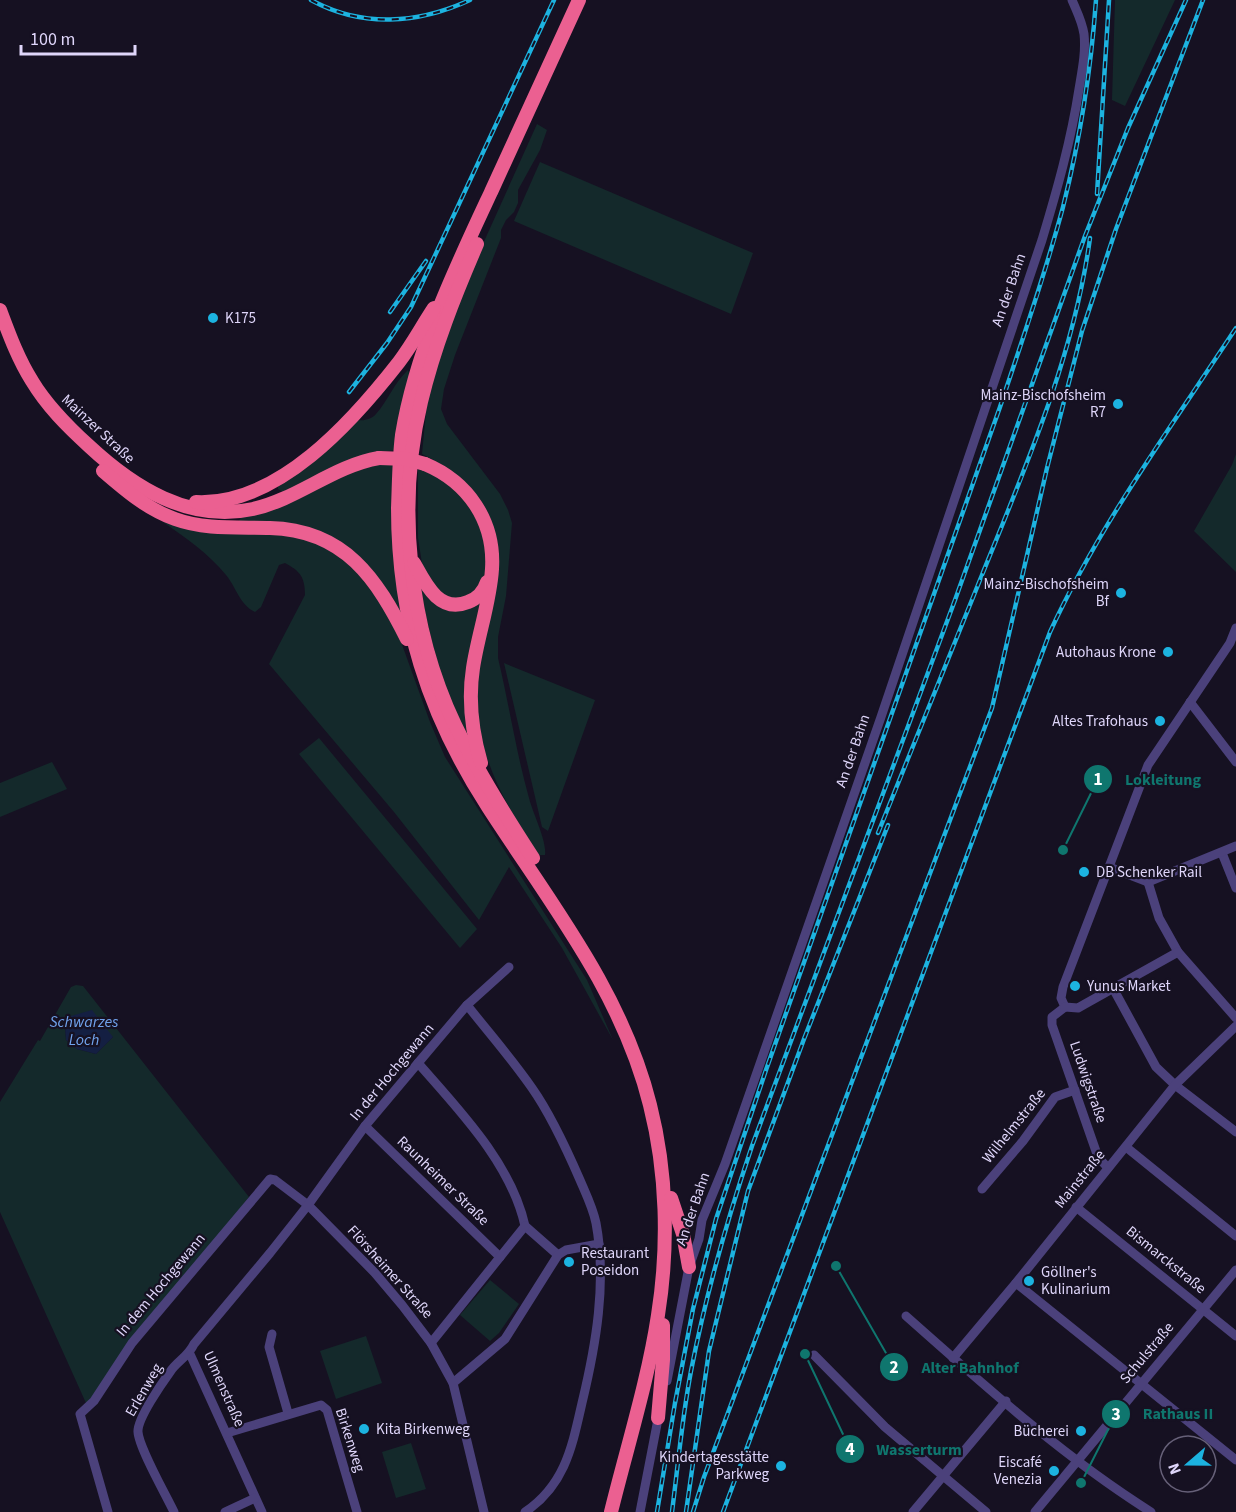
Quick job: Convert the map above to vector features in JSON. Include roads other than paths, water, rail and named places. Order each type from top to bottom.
[{"type":"highway","points":[[579,0],[446,292],[418,372],[402,435],[398,541],[407,616],[419,663],[440,719],[468,775],[579,943],[606,989],[626,1032],[650,1105],[663,1179],[663,1262],[658,1315],[613,1510]]},
{"type":"highway","points":[[588,0],[468,266],[429,371],[420,403],[411,465],[409,508],[411,556],[420,617],[434,672],[454,723],[486,783],[586,938],[632,1027],[660,1114],[671,1198],[671,1244],[663,1325],[663,1360],[658,1418]]},
{"type":"highway","points":[[155,495],[192,502],[226,500],[257,489],[293,468],[331,438],[359,409],[401,360],[446,292]]},
{"type":"highway","name":"Mainzer Straße","points":[[0,310],[19,358],[31,380],[61,421],[117,471],[155,495]]},
{"type":"highway","points":[[61,421],[104,472],[154,510],[197,525],[296,531],[314,536],[342,551],[362,566],[386,598],[419,663]]},
{"type":"highway","points":[[155,495],[195,509],[218,512],[241,511],[274,502],[342,468],[379,458],[407,459],[425,464],[454,480],[476,505],[489,536],[492,569],[471,689],[473,730],[486,783]]},
{"type":"highway","points":[[411,556],[430,591],[448,604],[466,603],[477,597],[485,587],[492,569]]},
{"type":"highway","points":[[671,1198],[683,1234],[689,1267]]},
{"type":"highway","points":[[613,1510],[655,1364],[663,1325]]},
{"type":"street","name":"An der Bahn","points":[[640,1512],[689,1267],[699,1239],[702,1220],[725,1164],[881,717],[1042,240],[1071,139],[1084,55],[1081,17],[1072,0]]},
{"type":"street","points":[[1179,952],[1078,1008],[1065,1007],[1061,999],[1063,987],[1148,765],[1230,642],[1236,628]]},
{"type":"street","points":[[1190,702],[1236,762]]},
{"type":"street","points":[[1109,867],[1148,882],[1236,846]]},
{"type":"street","points":[[1222,853],[1236,888]]},
{"type":"street","points":[[1148,882],[1159,918],[1179,952],[1236,1018]]},
{"type":"street","name":"In der Hochgewann","points":[[308,1205],[365,1126],[418,1063],[467,1005],[509,967]]},
{"type":"street","points":[[1114,990],[1156,1067],[1175,1085],[1236,1132]]},
{"type":"street","points":[[467,1005],[533,1089],[586,1194],[596,1220],[599,1244],[600,1306],[588,1378],[574,1439],[558,1480],[539,1502],[525,1512]]},
{"type":"street","name":"Ludwigstraße","points":[[1065,1007],[1052,1017],[1052,1024],[1098,1157],[1108,1168]]},
{"type":"street","name":"Mainstraße","points":[[953,1358],[1016,1284],[1175,1085],[1236,1026]]},
{"type":"street","points":[[418,1063],[455,1104],[491,1151],[522,1212],[525,1226],[558,1255]]},
{"type":"street","name":"Wilhelmstraße","points":[[982,1189],[1023,1141],[1055,1097],[1075,1090]]},
{"type":"street","name":"Raunheimer Straße","points":[[365,1126],[500,1257]]},
{"type":"street","points":[[1126,1147],[1236,1236]]},
{"type":"street","name":"Flörsheimer Straße","points":[[270,1179],[275,1180],[308,1205],[382,1281],[431,1343],[453,1383],[484,1512]]},
{"type":"street","name":"In dem Hochgewann","points":[[108,1512],[80,1414],[94,1401],[132,1343],[270,1179]]},
{"type":"street","name":"Ulmenstraße","points":[[262,1512],[190,1354],[194,1344],[308,1205]]},
{"type":"street","name":"Bismarckstraße","points":[[1076,1207],[1236,1336]]},
{"type":"street","points":[[431,1343],[525,1226]]},
{"type":"street","points":[[453,1383],[506,1339],[558,1255],[566,1250],[599,1244]]},
{"type":"street","name":"Schulstraße","points":[[1035,1512],[1236,1270]]},
{"type":"street","points":[[1016,1284],[1236,1460]]},
{"type":"street","points":[[906,1316],[1076,1461],[1106,1484],[1151,1512]]},
{"type":"street","points":[[273,1334],[268,1347],[288,1413]]},
{"type":"street","name":"Erlenweg","points":[[174,1512],[141,1444],[138,1431],[140,1421],[172,1369],[190,1354]]},
{"type":"street","points":[[814,1355],[885,1427],[986,1512]]},
{"type":"street","points":[[913,1512],[1006,1401]]},
{"type":"street","name":"Birkenweg","points":[[226,1432],[321,1405],[327,1410],[357,1512]]},
{"type":"street","points":[[225,1512],[255,1498]]},
{"type":"water","name":"Schwarzes Loch","points":[[92,1010],[113,1037],[96,1054],[77,1049],[66,1040],[65,1027],[71,1016]]},
{"type":"railway","points":[[311,0],[350,15],[390,20],[430,14],[470,0]]},
{"type":"railway","points":[[349,392],[387,343],[411,307],[554,0]]},
{"type":"railway","points":[[657,1512],[693,1309],[716,1219],[766,1070],[1000,407],[1056,232],[1080,130],[1096,0]]},
{"type":"railway","points":[[1097,194],[1109,0]]},
{"type":"railway","points":[[672,1512],[685,1406],[703,1314],[752,1146],[955,600],[1085,236],[1128,128],[1186,0]]},
{"type":"railway","points":[[693,1512],[704,1477],[992,708],[1047,468],[1082,331],[1116,229],[1203,0]]},
{"type":"railway","points":[[878,833],[1015,493],[1046,410],[1073,325],[1090,238]]},
{"type":"railway","points":[[390,312],[426,261]]},
{"type":"railway","points":[[723,1512],[1050,632],[1114,514],[1236,328]]},
{"type":"railway","points":[[686,1512],[709,1351],[748,1191],[804,1039],[888,825]]},
{"type":"place","name":"K175","points":[[213,318]]},
{"type":"place","name":"Mainz-Bischofsheim R7","points":[[1118,404]]},
{"type":"place","name":"Mainz-Bischofsheim Bf","points":[[1121,593]]},
{"type":"place","name":"Autohaus Krone","points":[[1168,652]]},
{"type":"place","name":"Altes Trafohaus","points":[[1160,721]]},
{"type":"place","name":"Lokleitung","points":[[1063,850]]},
{"type":"place","name":"DB Schenker Rail","points":[[1084,872]]},
{"type":"place","name":"Yunus Market","points":[[1075,986]]},
{"type":"place","name":"Restaurant Poseidon","points":[[569,1262]]},
{"type":"place","name":"Alter Bahnhof","points":[[836,1266]]},
{"type":"place","name":"Göllner's Kulinarium","points":[[1029,1281]]},
{"type":"place","name":"Wasserturm","points":[[805,1354]]},
{"type":"place","name":"Kita Birkenweg","points":[[364,1429]]},
{"type":"place","name":"Bücherei","points":[[1081,1431]]},
{"type":"place","name":"Kindertagesstätte Parkweg","points":[[781,1466]]},
{"type":"place","name":"Eiscafé Venezia","points":[[1054,1471]]},
{"type":"place","name":"Rathaus II","points":[[1081,1483]]}]
